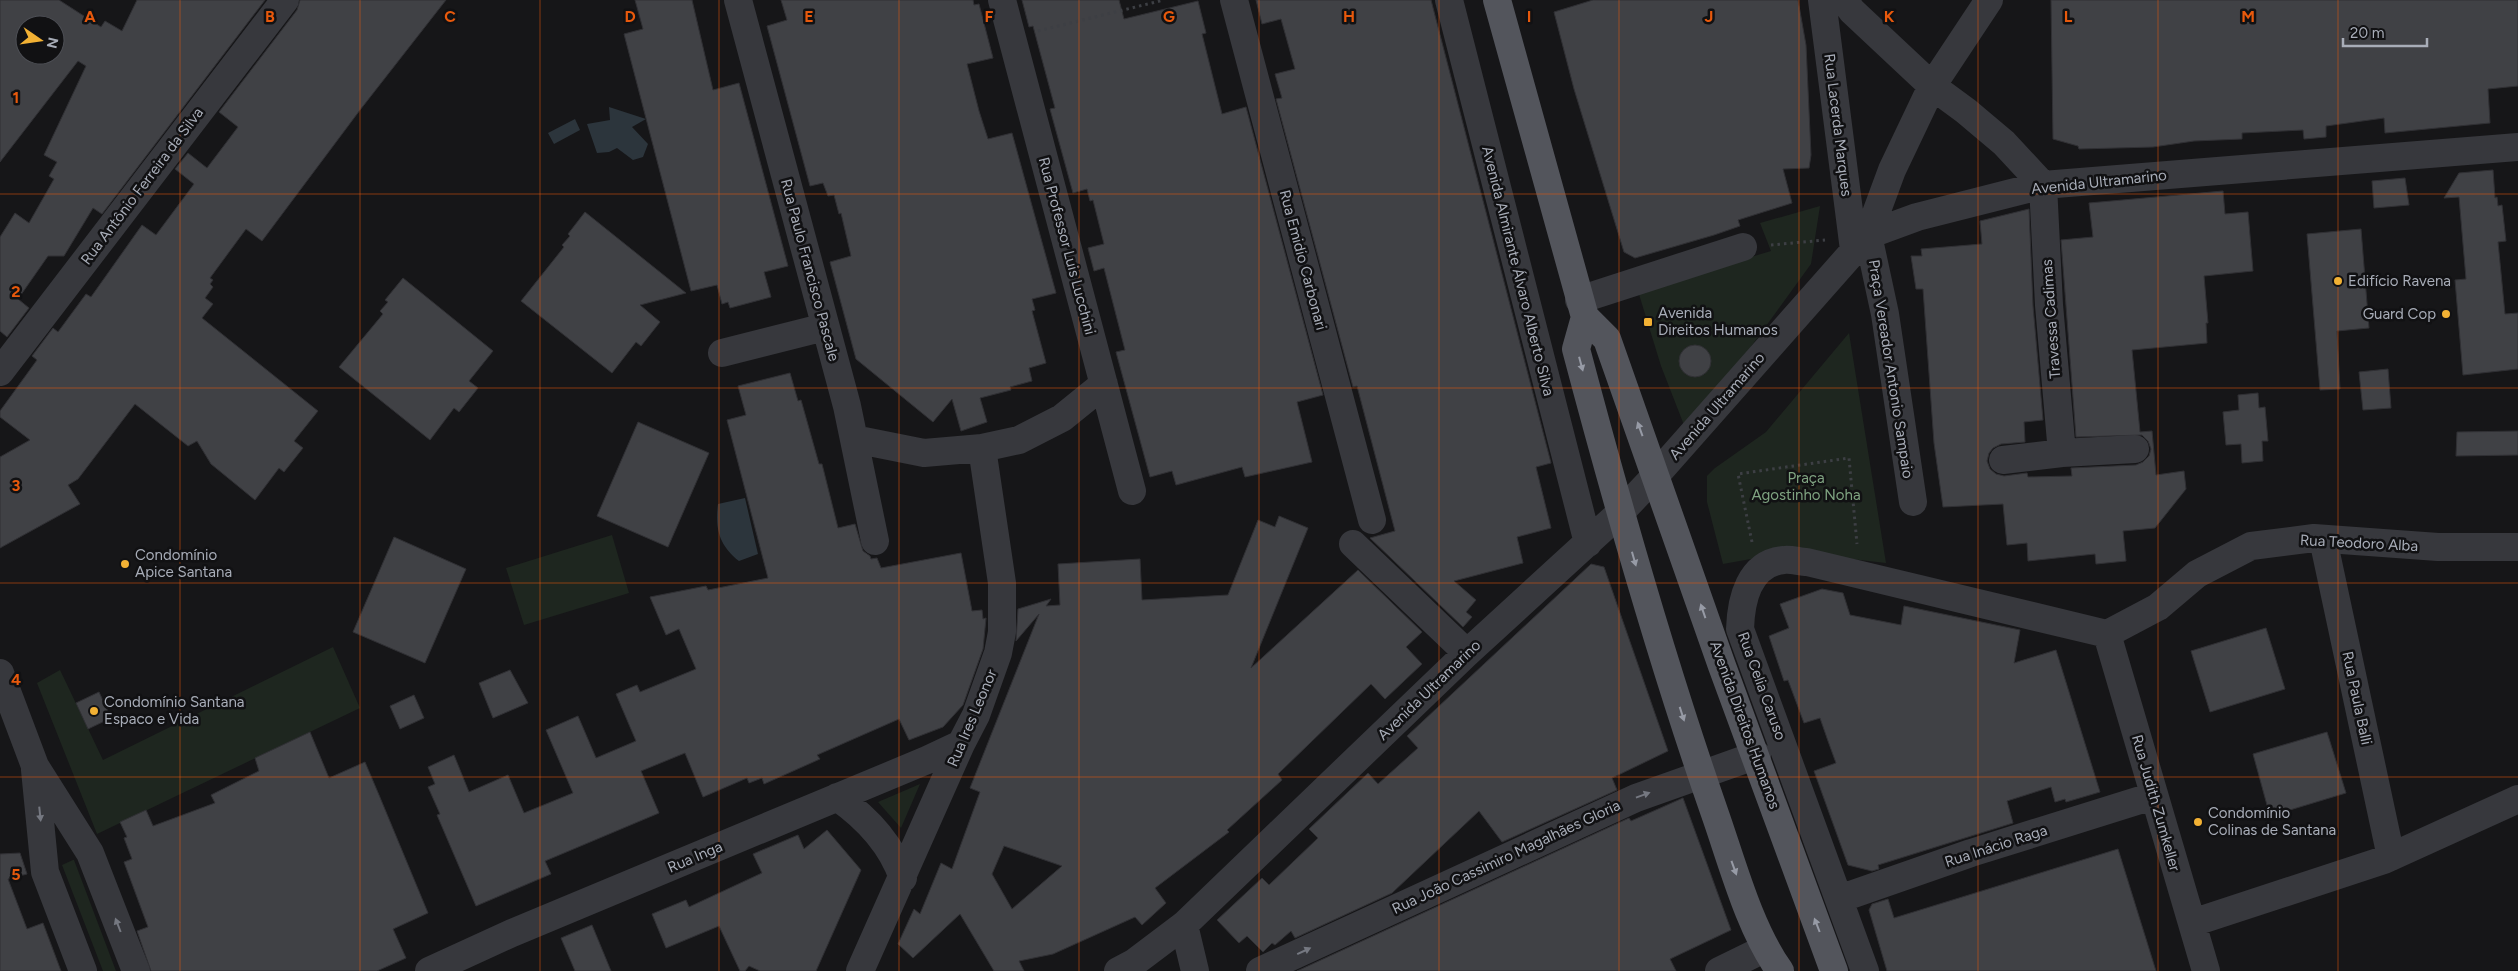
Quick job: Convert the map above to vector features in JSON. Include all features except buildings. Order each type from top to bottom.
[{"type":"main road","name":"Avenida Direitos Humanos","points":[[1497,0],[1582,308],[1607,339],[1722,666],[1757,755],[1834,971]]},
{"type":"main road","points":[[1582,308],[1576,349],[1654,627],[1702,774],[1771,962]]},
{"type":"street","name":"Rua Antônio Ferreira da Silva","points":[[0,372],[285,0]]},
{"type":"street","name":"Rua Paulo Francisco Pascale","points":[[738,0],[854,440],[875,541]]},
{"type":"street","name":"Rua Professor Luis Lucchini","points":[[1002,0],[1132,491]]},
{"type":"street","name":"Rua Emidio Carbonari","points":[[1234,0],[1372,520]]},
{"type":"street","name":"Avenida Almirante Álvaro Alberto Silva","points":[[1449,0],[1588,542]]},
{"type":"street","name":"Rua Lacerda Marques","points":[[1822,0],[1858,241]]},
{"type":"street","points":[[1844,0],[1852,11],[1932,86],[2004,142],[2043,185]]},
{"type":"street","points":[[1858,241],[1932,86],[1989,0]]},
{"type":"street","name":"Avenida Ultramarino","points":[[1118,971],[1135,962],[1184,925],[1467,653],[1621,512],[1656,475],[1858,241],[1917,216],[2043,185],[2518,147]]},
{"type":"street","name":"Travessa Cadimas","points":[[2043,185],[2049,305],[2062,453]]},
{"type":"street","name":"Praça Vereador Antonio Sampaio","points":[[1858,241],[1885,314],[1913,502]]},
{"type":"street","points":[[1582,308],[1743,247]]},
{"type":"street","points":[[722,353],[825,327]]},
{"type":"street","points":[[854,440],[924,454],[982,448],[1019,440],[1062,418],[1104,384]]},
{"type":"street","name":"Rua Ires Leonor","points":[[860,971],[961,744],[976,716],[998,654],[1002,632],[1002,583],[982,448]]},
{"type":"street","points":[[2003,460],[2062,453],[2135,449]]},
{"type":"street","name":"Rua Teodoro Alba","points":[[2107,634],[2158,607],[2198,574],[2251,546],[2276,542],[2323,539],[2438,548],[2518,547]]},
{"type":"street","name":"Rua Paula Balli","points":[[2323,539],[2391,857]]},
{"type":"street","points":[[1353,544],[1467,653]]},
{"type":"street","name":"Rua Celia Caruso","points":[[1865,971],[1740,629],[1742,607],[1750,581],[1758,571],[1768,565],[1784,560],[1807,562],[2107,634]]},
{"type":"street","name":"Rua Judith Zumkeller","points":[[2107,634],[2153,796],[2206,971]]},
{"type":"street","points":[[0,673],[35,766],[90,853],[136,971]]},
{"type":"street","name":"Rua Inga","points":[[429,971],[961,744]]},
{"type":"street","name":"Rua João Cassimiro Magalhães Gloria","points":[[1260,971],[1636,798],[1757,755]]},
{"type":"street","points":[[35,766],[45,872],[83,971]]},
{"type":"street","name":"Rua Inácio Raga","points":[[1839,899],[1971,853],[2153,796]]},
{"type":"street","points":[[837,797],[868,822],[883,839],[897,860],[903,878]]},
{"type":"street","points":[[2192,923],[2391,857],[2518,799]]},
{"type":"street","points":[[1184,925],[1195,971]]},
{"type":"street","points":[[1719,971],[1771,962]]},
{"type":"path","points":[[1012,38],[1164,0]]},
{"type":"path","points":[[1743,247],[1858,241]]},
{"type":"path","points":[[1753,546],[1738,474],[1849,458],[1858,550]]},
{"type":"green space","points":[[1820,206],[1811,264],[1734,370],[1684,425],[1661,366],[1638,291],[1771,251],[1760,223]]},
{"type":"green space","name":"Praça Agostinho Noha","points":[[1849,333],[1886,563],[1789,552],[1723,564],[1707,502],[1707,476],[1715,468],[1766,432]]},
{"type":"green space","points":[[612,535],[629,593],[524,625],[506,568]]},
{"type":"green space","points":[[333,647],[360,708],[97,834],[37,683],[60,670],[103,760]]},
{"type":"green space","points":[[920,784],[901,828],[878,802]]},
{"type":"green space","points":[[73,860],[116,971],[103,971],[62,865]]},
{"type":"shaded area","points":[[609,107],[646,119],[632,127],[648,144],[643,157],[633,160],[617,148],[609,152],[597,153],[587,124],[610,120]]},
{"type":"shaded area","points":[[575,119],[580,130],[554,144],[548,133]]},
{"type":"shaded area","points":[[745,498],[758,554],[739,561],[727,549],[720,536],[717,521],[718,504]]},
{"type":"place","name":"Edifício Ravena","points":[[2338,281]]},
{"type":"place","name":"Guard Cop","points":[[2446,314]]},
{"type":"place","name":"Avenida Direitos Humanos","points":[[1648,322]]},
{"type":"place","name":"Condomínio Apice Santana","points":[[125,564]]},
{"type":"place","name":"Condomínio Santana Espaco e Vida","points":[[94,711]]},
{"type":"place","name":"Condomínio Colinas de Santana","points":[[2198,822]]}]
